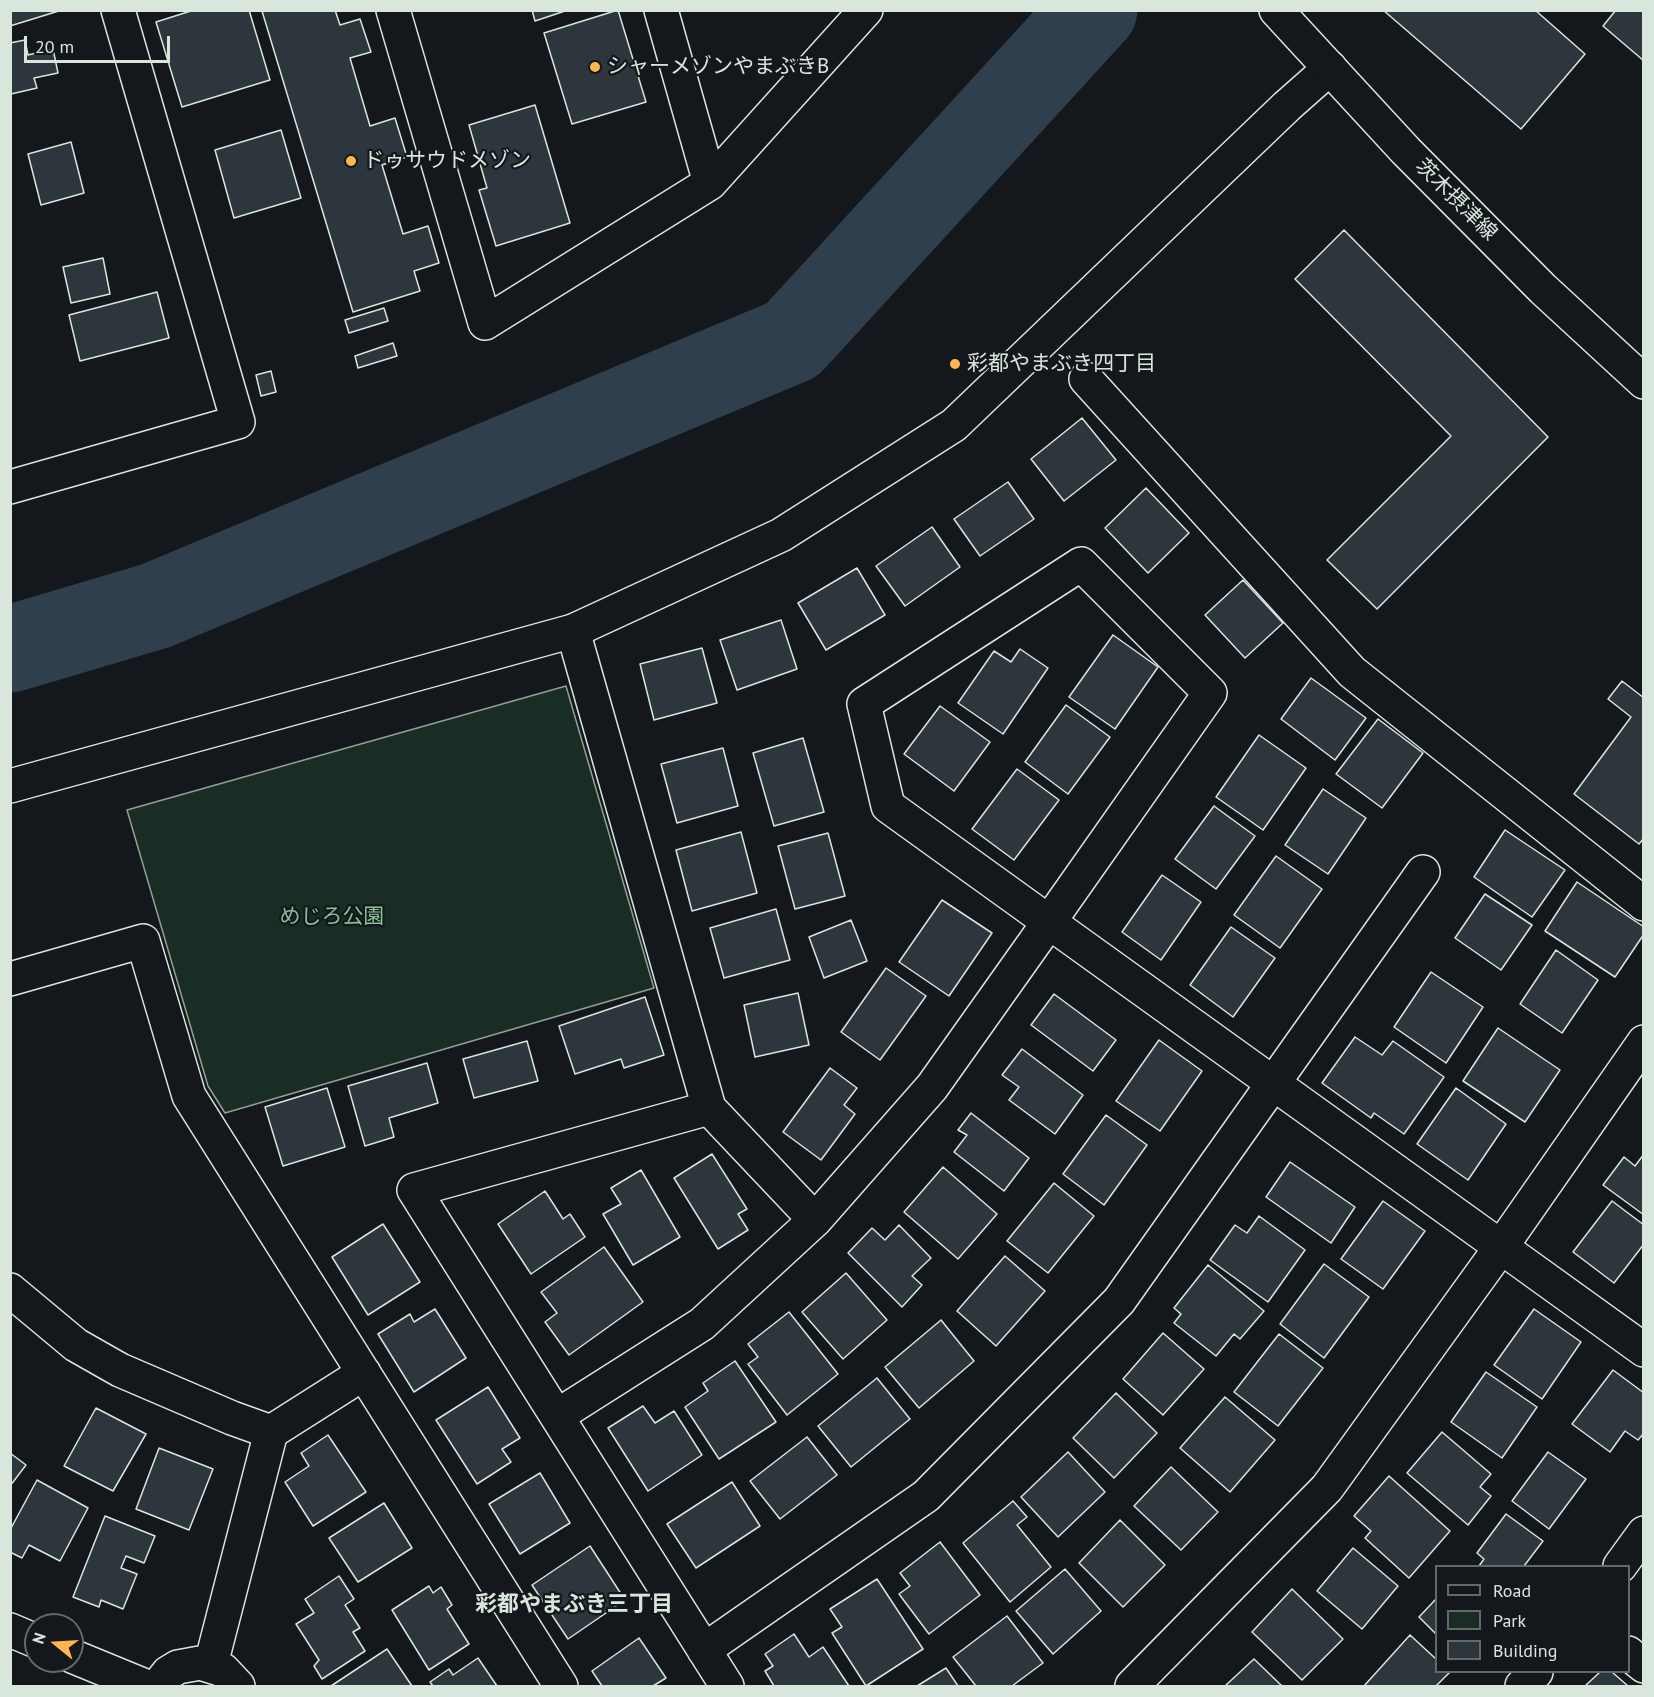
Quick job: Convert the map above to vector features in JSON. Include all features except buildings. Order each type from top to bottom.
[{"type":"street","points":[[10,487],[238,423],[118,10]]},
{"type":"street","points":[[393,10],[485,323],[710,183],[866,10]]},
{"type":"street","points":[[661,10],[710,183]]},
{"type":"street","name":"茨木摂津線","points":[[1276,10],[1406,151],[1535,280],[1644,382]]},
{"type":"street","points":[[10,786],[573,631],[781,536],[954,425],[1278,114],[1330,68]]},
{"type":"street","points":[[1086,379],[1352,672],[1644,904]]},
{"type":"street","points":[[557,1416],[702,1324],[815,1220],[932,1087],[1049,922],[1210,693],[1081,564],[864,704],[888,806],[1049,922],[1644,1350]]},
{"type":"street","points":[[573,631],[709,1108],[815,1220]]},
{"type":"street","points":[[704,1650],[926,1496],[1119,1300],[1423,872]]},
{"type":"street","points":[[10,979],[143,941],[189,1096],[561,1686]]},
{"type":"street","points":[[1132,1686],[1327,1488],[1501,1247],[1644,1042]]},
{"type":"street","points":[[709,1108],[414,1190],[728,1686]]},
{"type":"street","points":[[10,1290],[76,1345],[120,1370],[270,1432]]},
{"type":"street","points":[[211,1664],[270,1432],[364,1373]]},
{"type":"street","points":[[1621,1565],[1644,1533]]},
{"type":"street","points":[[10,1630],[24,1636]]},
{"type":"street","points":[[1630,1654],[1644,1666]]},
{"type":"street","points":[[84,1661],[145,1686]]},
{"type":"street","points":[[158,1686],[168,1673],[188,1663],[211,1664],[223,1670],[238,1686]]},
{"type":"street","points":[[1522,1686],[1534,1673]]},
{"type":"green space","name":"めじろ公園","points":[[566,686],[654,988],[225,1113],[208,1086],[127,810]]},
{"type":"waterway","points":[[10,649],[155,606],[792,340],[1094,10]]},
{"type":"place","name":"シャーメゾンやまぶきB","points":[[595,67]]},
{"type":"place","name":"ドゥサウドメゾン","points":[[351,161]]},
{"type":"place","name":"彩都やまぶき四丁目","points":[[955,364]]},
{"type":"district","name":"彩都やまぶき三丁目","points":[[574,1605]]}]
